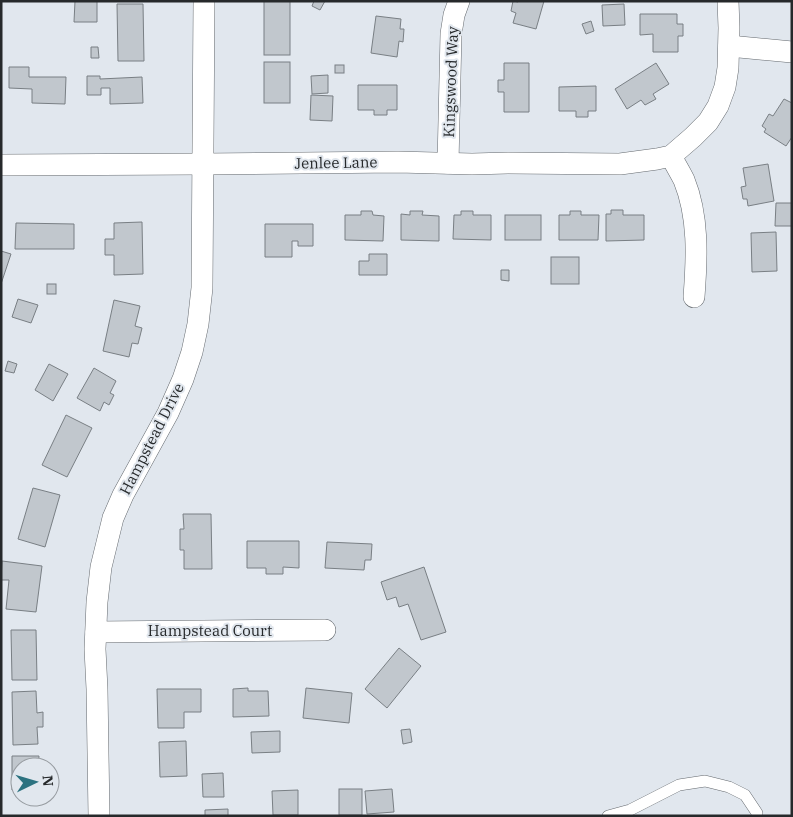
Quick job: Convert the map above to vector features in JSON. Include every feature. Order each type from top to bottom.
[{"type":"street","name":"Hampstead Drive","points":[[99,816],[95,649],[101,566],[113,518],[123,495],[168,413],[183,380],[198,324],[202,288],[204,1]]},
{"type":"street","name":"Kingswood Way","points":[[448,163],[451,34],[454,15],[459,1]]},
{"type":"street","points":[[694,297],[697,265],[693,217],[689,195],[671,156],[708,122],[718,106],[725,87],[729,46],[728,1]]},
{"type":"street","points":[[729,46],[792,52]]},
{"type":"street","name":"Jenlee Lane","points":[[1,165],[398,162],[620,164],[657,160],[671,156]]},
{"type":"street","name":"Hampstead Court","points":[[96,632],[325,630]]},
{"type":"lane","points":[[608,816],[630,810],[679,785],[705,782],[729,787],[745,795],[757,816]]},
{"type":"building","points":[[75,1],[97,1],[97,22],[74,22]]},
{"type":"building","points":[[264,1],[290,1],[290,55],[264,55]]},
{"type":"building","points":[[314,1],[325,1],[320,10],[312,6]]},
{"type":"building","points":[[513,1],[544,1],[536,29],[513,23],[516,13],[511,11]]},
{"type":"building","points":[[117,4],[143,4],[144,61],[118,61]]},
{"type":"building","points":[[624,4],[625,25],[603,26],[602,5]]},
{"type":"building","points":[[640,14],[677,14],[677,24],[683,24],[683,36],[678,36],[678,52],[653,52],[653,34],[640,35]]},
{"type":"building","points":[[376,16],[401,19],[400,29],[404,29],[403,42],[399,41],[397,57],[371,53]]},
{"type":"building","points":[[591,21],[594,31],[586,34],[582,24]]},
{"type":"building","points":[[91,47],[98,47],[99,58],[91,58]]},
{"type":"building","points":[[264,62],[290,62],[290,103],[264,103]]},
{"type":"building","points":[[504,63],[529,63],[529,112],[504,112],[504,92],[498,92],[498,80],[504,80]]},
{"type":"building","points":[[656,63],[669,84],[653,94],[656,99],[645,105],[641,100],[627,109],[615,89]]},
{"type":"building","points":[[335,65],[344,65],[344,73],[335,73]]},
{"type":"building","points":[[9,67],[29,67],[29,77],[66,77],[65,104],[32,103],[32,89],[9,88]]},
{"type":"building","points":[[328,75],[328,93],[312,94],[311,76]]},
{"type":"building","points":[[87,76],[100,76],[100,79],[142,77],[143,103],[110,104],[110,88],[101,88],[101,95],[87,95]]},
{"type":"building","points":[[358,85],[397,85],[397,110],[387,110],[387,115],[374,115],[374,110],[358,110]]},
{"type":"building","points":[[596,86],[596,111],[588,111],[588,117],[576,117],[576,111],[559,111],[559,87]]},
{"type":"building","points":[[311,95],[333,96],[332,121],[310,120]]},
{"type":"building","points":[[784,99],[792,103],[792,137],[786,146],[764,132],[766,129],[762,126],[769,114],[773,116]]},
{"type":"building","points":[[768,164],[774,201],[748,206],[747,199],[743,199],[741,187],[746,186],[743,168]]},
{"type":"building","points":[[776,203],[792,203],[792,226],[775,226]]},
{"type":"building","points":[[611,210],[623,210],[623,215],[644,215],[644,240],[606,241],[606,214],[611,214]]},
{"type":"building","points":[[361,211],[372,211],[373,215],[384,216],[383,241],[345,240],[345,215],[361,215]]},
{"type":"building","points":[[410,211],[423,211],[422,215],[439,216],[439,241],[401,240],[401,214],[410,215]]},
{"type":"building","points":[[461,211],[473,211],[473,215],[491,215],[491,240],[453,239],[454,215],[461,215]]},
{"type":"building","points":[[570,211],[581,211],[581,215],[599,215],[598,240],[559,240],[559,215],[570,215]]},
{"type":"building","points":[[505,215],[541,215],[541,240],[505,240]]},
{"type":"building","points":[[142,222],[143,274],[114,275],[114,255],[105,255],[105,239],[114,239],[114,223]]},
{"type":"building","points":[[16,223],[74,224],[74,249],[15,249]]},
{"type":"building","points":[[265,224],[313,224],[313,246],[298,246],[298,241],[292,241],[292,257],[265,257]]},
{"type":"building","points":[[776,232],[777,271],[752,272],[751,233]]},
{"type":"building","points":[[1,251],[11,254],[1,284]]},
{"type":"building","points":[[369,254],[387,254],[387,275],[359,275],[359,261],[369,261]]},
{"type":"building","points":[[551,257],[579,257],[579,284],[551,284]]},
{"type":"building","points":[[501,270],[509,270],[509,281],[501,280]]},
{"type":"building","points":[[47,284],[56,284],[56,294],[47,294]]},
{"type":"building","points":[[18,299],[38,305],[31,323],[12,317]]},
{"type":"building","points":[[114,300],[140,306],[135,326],[142,328],[138,344],[132,343],[129,357],[103,351]]},
{"type":"building","points":[[8,361],[17,364],[14,373],[5,371]]},
{"type":"building","points":[[49,364],[68,374],[53,401],[35,390]]},
{"type":"building","points":[[94,368],[116,381],[110,393],[114,395],[109,405],[104,402],[100,411],[77,398]]},
{"type":"building","points":[[66,415],[92,428],[67,477],[42,465]]},
{"type":"building","points":[[33,488],[60,495],[45,547],[18,539]]},
{"type":"building","points":[[183,514],[211,514],[212,569],[184,569],[184,550],[180,550],[180,529],[184,529]]},
{"type":"building","points":[[247,541],[299,541],[299,568],[283,567],[283,574],[266,574],[266,568],[247,568]]},
{"type":"building","points":[[327,542],[372,544],[371,560],[365,560],[364,570],[325,568]]},
{"type":"building","points":[[2,561],[42,566],[36,612],[6,609],[9,580],[1,580]]},
{"type":"building","points":[[424,567],[446,632],[421,640],[408,604],[399,607],[396,597],[387,600],[381,582]]},
{"type":"building","points":[[11,630],[36,630],[37,680],[12,680]]},
{"type":"building","points":[[399,648],[421,666],[387,708],[365,689]]},
{"type":"building","points":[[248,688],[248,691],[268,691],[269,716],[233,717],[233,689]]},
{"type":"building","points":[[306,688],[352,693],[349,723],[303,718]]},
{"type":"building","points":[[157,689],[201,689],[201,712],[184,712],[184,728],[158,728]]},
{"type":"building","points":[[36,691],[37,713],[43,712],[43,727],[37,727],[38,744],[13,745],[12,692]]},
{"type":"building","points":[[410,729],[412,742],[403,744],[401,730]]},
{"type":"building","points":[[280,731],[280,752],[252,753],[251,732]]},
{"type":"building","points":[[186,741],[187,776],[160,777],[159,742]]},
{"type":"building","points":[[12,756],[39,756],[39,757]]},
{"type":"building","points":[[223,773],[224,797],[203,797],[202,774]]},
{"type":"building","points":[[339,789],[362,789],[362,815],[339,815]]},
{"type":"building","points":[[392,789],[394,812],[367,814],[365,791]]},
{"type":"building","points":[[298,790],[298,815],[273,815],[272,791]]},
{"type":"building","points":[[228,809],[228,816],[205,816],[205,810]]}]
